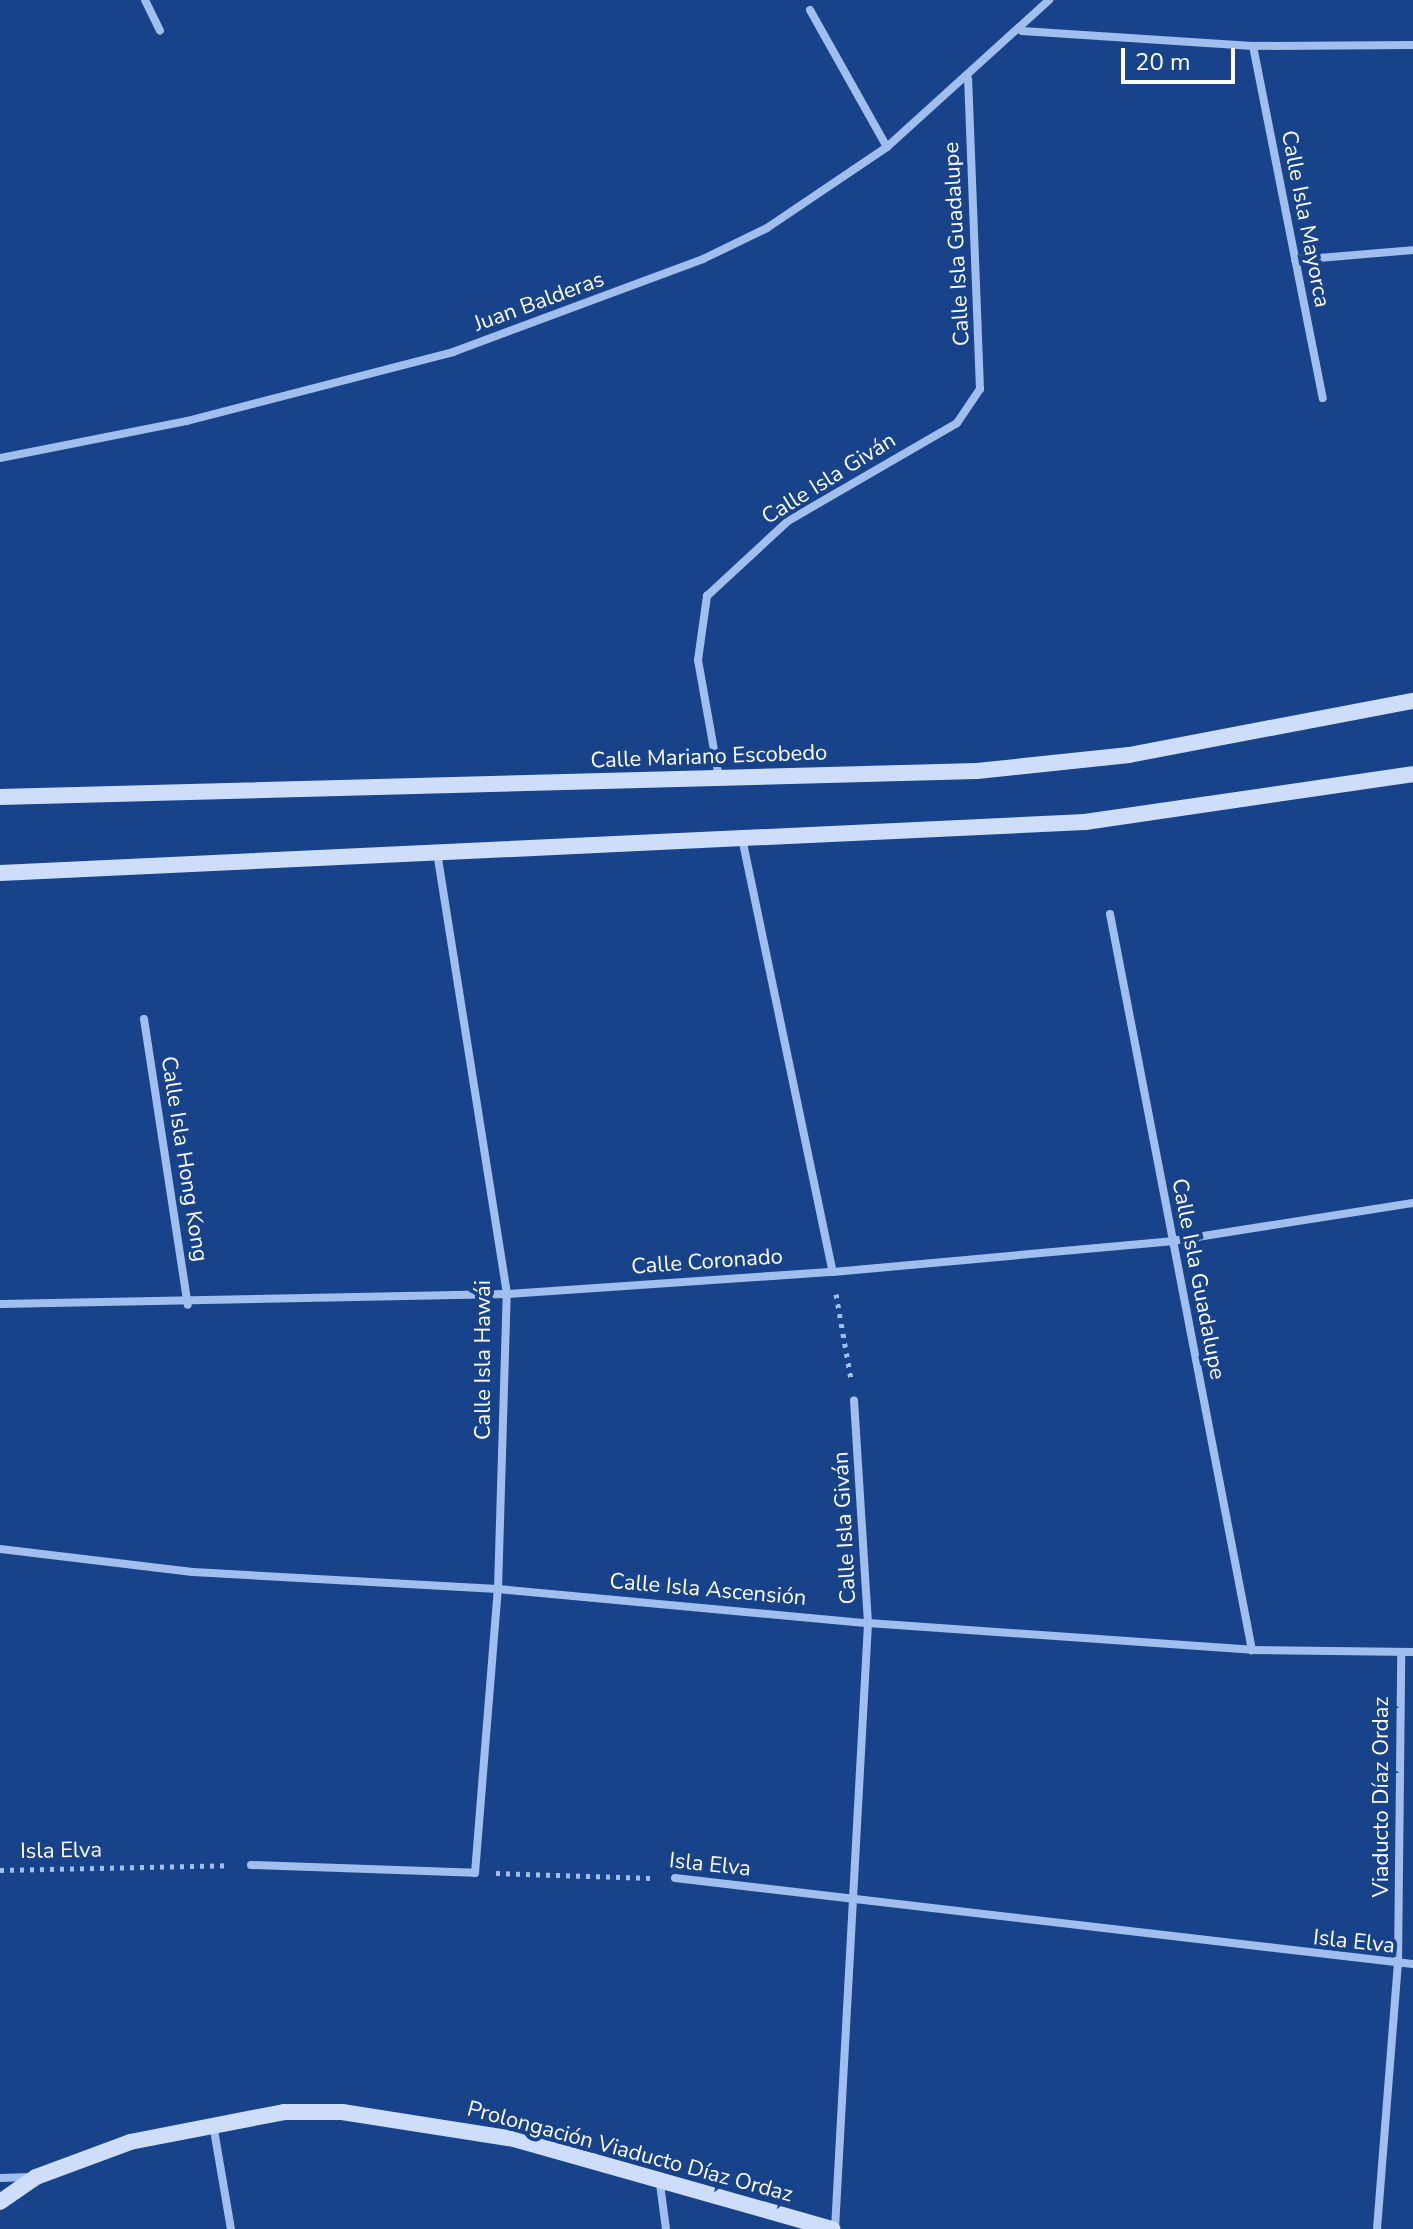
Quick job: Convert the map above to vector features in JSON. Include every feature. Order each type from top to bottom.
[{"type":"main road","name":"Calle Mariano Escobedo","points":[[0,797],[719,779],[1055,764],[1413,701]]},
{"type":"main road","points":[[0,873],[742,835],[1085,822],[1413,774]]},
{"type":"main road","name":"Prolongación Viaducto Díaz Ordaz","points":[[0,2202],[36,2177],[130,2142],[284,2112],[402,2116],[514,2139],[660,2184],[834,2229]]},
{"type":"street","points":[[145,0],[160,31]]},
{"type":"street","name":"Juan Balderas","points":[[0,458],[187,421],[542,323],[767,228],[887,147],[1022,31],[1049,0]]},
{"type":"street","points":[[810,10],[887,147]]},
{"type":"street","points":[[1022,31],[1253,46],[1413,45]]},
{"type":"street","name":"Calle Isla Mayorca","points":[[1253,46],[1323,398]]},
{"type":"street","name":"Calle Isla Guadalupe","points":[[968,79],[981,368],[972,405]]},
{"type":"street","points":[[1295,260],[1413,250]]},
{"type":"street","name":"Calle Isla Giván","points":[[719,779],[698,660],[707,596],[788,521],[957,423],[972,405]]},
{"type":"street","points":[[742,835],[833,1272]]},
{"type":"street","name":"Calle Isla Hawái","points":[[437,851],[507,1294],[498,1589],[475,1873]]},
{"type":"street","name":"Calle Isla Guadalupe","points":[[1110,914],[1252,1650]]},
{"type":"street","name":"Calle Isla Hong Kong","points":[[144,1019],[188,1305]]},
{"type":"street","name":"Calle Coronado","points":[[0,1304],[188,1305],[507,1294],[833,1272],[1172,1241],[1413,1203]]},
{"type":"street","name":"Calle Isla Giván","points":[[834,2229],[848,1897],[868,1623],[854,1400]]},
{"type":"street","name":"Calle Isla Ascensión","points":[[0,1549],[193,1572],[498,1589],[868,1623],[1252,1650],[1413,1652]]},
{"type":"street","name":"Viaducto Díaz Ordaz","points":[[1377,2229],[1398,1965],[1401,1653]]},
{"type":"street","points":[[251,1865],[475,1873]]},
{"type":"street","name":"Isla Elva","points":[[675,1878],[1398,1965],[1413,1964]]},
{"type":"street","points":[[213,2124],[231,2229]]},
{"type":"street","points":[[0,2178],[36,2177]]},
{"type":"street","points":[[660,2184],[666,2229]]},
{"type":"path","points":[[833,1272],[854,1400]]},
{"type":"path","name":"Isla Elva","points":[[0,1870],[251,1865]]},
{"type":"path","name":"Isla Elva","points":[[475,1873],[675,1878]]}]
